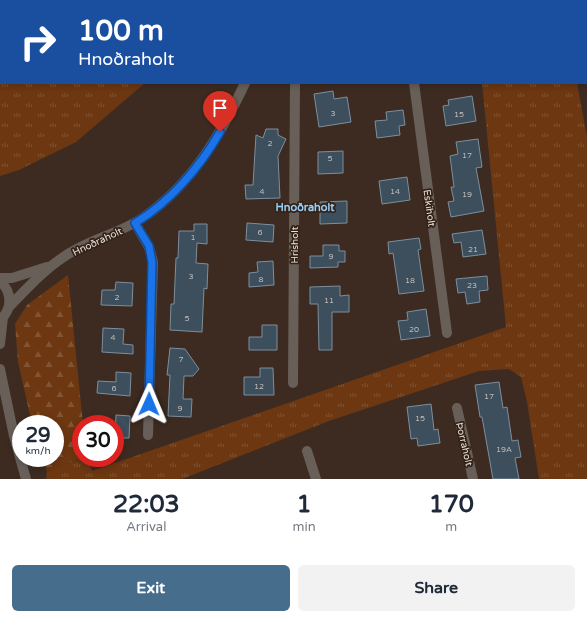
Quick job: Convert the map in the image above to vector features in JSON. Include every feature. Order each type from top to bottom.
[{"type":"street","name":"Hnoðraholt","points":[[0,344],[2,318],[9,307],[49,267],[76,249],[135,223],[159,205],[198,166],[228,118],[245,84]]},
{"type":"street","name":"Hrísholt","points":[[293,383],[296,84]]},
{"type":"street","name":"Eskiholt","points":[[414,84],[446,333]]},
{"type":"street","points":[[135,223],[149,246],[152,262],[148,435]]},
{"type":"street","name":"Hnoðraholt","points":[[0,279],[12,278],[49,267]]},
{"type":"street","points":[[0,279],[8,293],[9,307]]},
{"type":"street","points":[[0,369],[14,436],[26,479]]},
{"type":"street","name":"Þorraholt","points":[[457,408],[472,479]]},
{"type":"street","points":[[307,451],[316,479]]},
{"type":"green space","points":[[0,84],[144,84],[76,142],[19,170],[0,176]]},
{"type":"green space","points":[[482,84],[577,84],[587,137],[587,479],[539,479],[527,402],[521,377],[509,369],[479,371],[329,421],[182,479],[46,479],[47,471],[58,467],[64,467],[64,465],[72,462],[72,467],[90,467],[92,471],[104,467],[124,467],[124,460],[506,327]]},
{"type":"green space","points":[[68,275],[82,415],[72,415],[72,462],[64,465],[64,415],[30,415],[18,362],[15,324],[27,305]]},
{"type":"green space","points":[[45,467],[58,467],[47,471]]},
{"type":"building","points":[[333,91],[334,99],[347,97],[351,122],[319,127],[314,94]]},
{"type":"building","points":[[472,96],[476,121],[446,126],[443,106],[449,105],[448,100]]},
{"type":"building","points":[[403,110],[405,125],[399,126],[400,135],[377,138],[375,121],[387,120],[386,112]]},
{"type":"building","points":[[266,129],[278,129],[278,135],[286,139],[278,156],[280,198],[246,199],[245,185],[253,185],[256,135],[263,138]]},
{"type":"building","points":[[478,139],[482,167],[476,168],[484,211],[451,217],[448,202],[454,201],[451,187],[454,187],[450,156],[458,154],[456,142]]},
{"type":"building","points":[[343,151],[343,173],[318,174],[318,152]]},
{"type":"building","points":[[407,177],[410,200],[382,204],[379,181]]},
{"type":"building","points":[[347,201],[347,223],[320,224],[320,202]]},
{"type":"building","points":[[247,223],[274,225],[273,242],[246,240]]},
{"type":"building","points":[[194,224],[207,224],[207,244],[197,243],[196,263],[208,264],[207,289],[204,288],[202,332],[170,330],[171,304],[174,304],[179,231],[194,231]]},
{"type":"building","points":[[482,230],[486,254],[463,257],[461,242],[454,243],[452,234]]},
{"type":"building","points":[[419,238],[421,249],[418,250],[424,291],[399,294],[393,253],[389,254],[388,242]]},
{"type":"building","points":[[323,245],[339,245],[339,251],[345,251],[345,262],[338,262],[338,267],[310,268],[310,256],[323,256]]},
{"type":"building","points":[[273,261],[274,285],[249,287],[249,273],[258,272],[257,262]]},
{"type":"building","points":[[487,276],[488,290],[479,291],[480,302],[467,304],[465,292],[458,293],[456,279]]},
{"type":"building","points":[[116,282],[133,283],[132,306],[101,305],[102,290],[115,290]]},
{"type":"building","points":[[340,286],[340,296],[349,295],[349,312],[332,312],[332,350],[319,350],[318,304],[310,304],[310,287]]},
{"type":"building","points":[[426,309],[430,336],[401,340],[398,321],[408,320],[407,312]]},
{"type":"building","points":[[262,325],[277,325],[277,350],[249,350],[249,337],[262,337]]},
{"type":"building","points":[[103,328],[124,329],[123,344],[133,345],[133,354],[102,352]]},
{"type":"building","points":[[170,348],[185,349],[199,369],[193,376],[184,376],[183,399],[192,399],[191,417],[168,416],[170,375],[167,375]]},
{"type":"building","points":[[260,368],[273,368],[274,395],[244,395],[244,377],[260,377]]},
{"type":"building","points":[[116,372],[131,373],[130,396],[97,393],[98,381],[116,382]]},
{"type":"building","points":[[499,382],[503,408],[507,407],[512,441],[518,440],[521,457],[515,458],[519,479],[493,479],[482,417],[480,417],[475,385]]},
{"type":"building","points":[[431,404],[434,430],[438,429],[440,443],[418,446],[417,438],[411,439],[407,407]]},
{"type":"building","points":[[124,416],[130,416],[129,438],[124,438]]},
{"type":"district","name":"Hnoðraholt","points":[[305,207]]},
{"type":"route","points":[[149,404],[152,262],[149,246],[135,223],[144,218],[159,205],[198,166],[220,132]]}]
